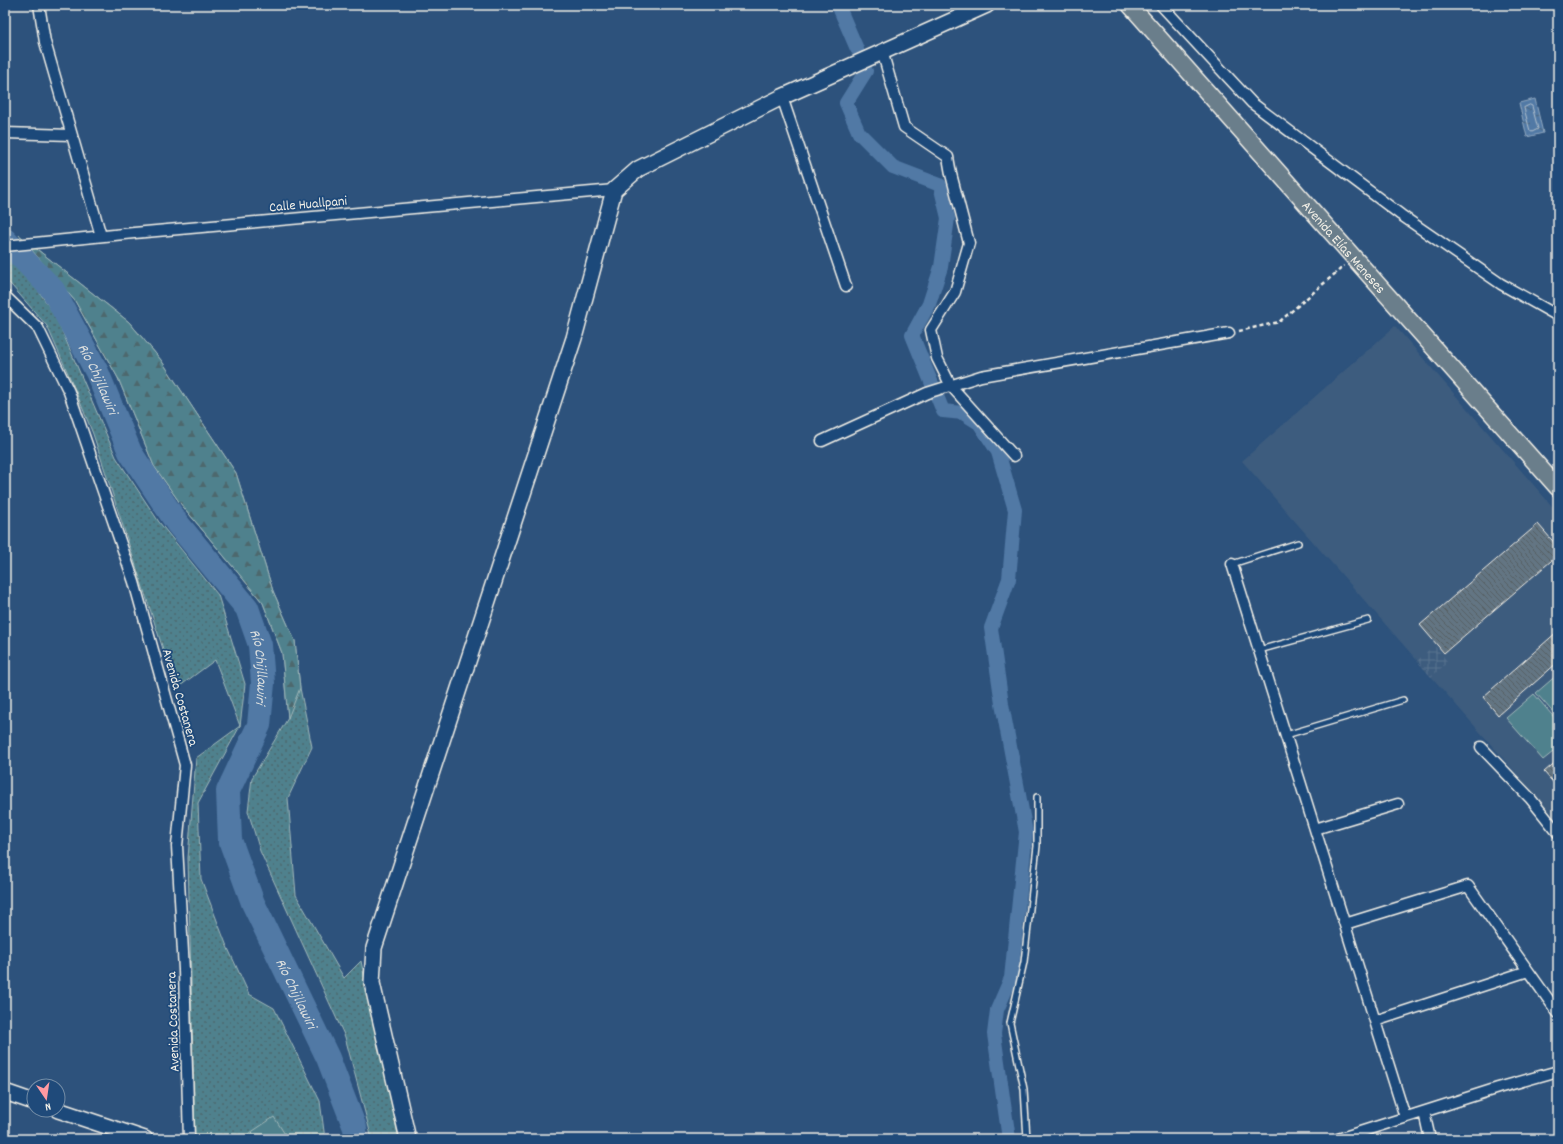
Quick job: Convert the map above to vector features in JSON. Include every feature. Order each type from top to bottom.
[{"type":"main road","name":"Avenida Elías Meneses","points":[[1130,5],[1558,488]]},
{"type":"street","points":[[39,5],[45,42],[70,135],[101,236]]},
{"type":"street","points":[[408,1139],[372,983],[374,948],[574,338],[614,190],[638,169],[782,97],[987,5]]},
{"type":"street","points":[[1161,5],[1252,103],[1401,215],[1501,284],[1558,316]]},
{"type":"street","points":[[882,51],[904,127],[948,157],[969,243],[955,292],[931,330],[946,387],[1014,456]]},
{"type":"street","points":[[782,97],[846,286]]},
{"type":"street","points":[[5,133],[70,135]]},
{"type":"street","name":"Calle Huallpani","points":[[5,246],[614,190]]},
{"type":"street","name":"Avenida Costanera","points":[[5,296],[38,328],[69,392],[134,582],[185,765],[177,846],[184,970],[189,1139]]},
{"type":"street","points":[[822,441],[927,393],[981,376],[1229,333]]},
{"type":"street","points":[[1232,564],[1405,1117]]},
{"type":"street","points":[[1481,746],[1530,798],[1558,833]]},
{"type":"street","points":[[1315,829],[1398,804]]},
{"type":"street","points":[[1345,924],[1468,886],[1528,971],[1556,1007]]},
{"type":"street","points":[[1375,1021],[1528,971]]},
{"type":"street","points":[[1338,1139],[1498,1088],[1558,1072]]},
{"type":"street","points":[[5,1092],[26,1099]]},
{"type":"street","points":[[1424,1112],[1430,1139]]},
{"type":"street","points":[[66,1113],[145,1139]]},
{"type":"lane","points":[[1232,564],[1298,543]]},
{"type":"lane","points":[[1259,650],[1368,620]]},
{"type":"lane","points":[[1286,736],[1403,700]]},
{"type":"lane","points":[[1027,1139],[1024,1088],[1010,1023],[1024,962],[1036,846],[1037,797]]},
{"type":"path","points":[[1229,333],[1279,322],[1300,306],[1324,282],[1355,258]]},
{"type":"shaded area","points":[[1395,326],[1558,513],[1558,821],[1242,461]]},
{"type":"shaded area","points":[[1434,645],[1448,662],[1431,677],[1417,661]]},
{"type":"green space","points":[[19,235],[129,322],[161,360],[236,473],[273,591],[295,641],[300,688],[312,747],[288,798],[296,895],[344,978],[361,961],[399,1139],[372,1139],[345,1037],[260,851],[248,811],[252,778],[288,718],[282,653],[263,603],[180,503],[154,466],[118,378],[75,301]]},
{"type":"green space","points":[[19,235],[129,322],[161,360],[236,473],[273,591],[295,641],[300,688],[288,718],[282,653],[263,603],[180,503],[154,466],[118,378],[75,301]]},
{"type":"green space","points":[[5,255],[34,284],[56,317],[116,457],[159,522],[218,595],[245,684],[240,726],[215,660],[176,689],[93,434],[47,326],[5,278]]},
{"type":"green space","points":[[1558,674],[1558,718],[1536,693]]},
{"type":"green space","points":[[1534,694],[1558,722],[1558,748],[1543,760],[1506,718]]},
{"type":"green space","points":[[240,726],[198,803],[201,879],[226,944],[249,994],[274,1008],[320,1101],[325,1139],[195,1139],[188,858],[196,758]]},
{"type":"green space","points":[[274,1117],[288,1139],[241,1139]]},
{"type":"water","points":[[1535,99],[1543,133],[1527,137],[1519,103]]},
{"type":"building","points":[[1538,524],[1558,547],[1558,555],[1444,653],[1420,625]]},
{"type":"building","points":[[1558,631],[1558,662],[1498,715],[1483,697]]},
{"type":"building","points":[[1558,760],[1558,788],[1544,772]]},
{"type":"waterway","points":[[838,5],[857,49]]},
{"type":"waterway","points":[[866,71],[846,103],[859,133],[893,167],[940,185],[948,218],[941,267],[929,304],[912,335],[943,411],[963,413],[979,423],[998,452],[1015,510],[1009,579],[991,628],[1002,704],[1026,832],[1011,978],[997,1010],[994,1034],[1009,1139]]},
{"type":"waterway","name":"Río Chijllawiri","points":[[5,240],[53,290],[97,372],[130,452],[177,523],[247,608],[260,645],[263,683],[259,725],[228,791],[230,840],[253,903],[328,1058],[355,1128],[356,1139]]}]
